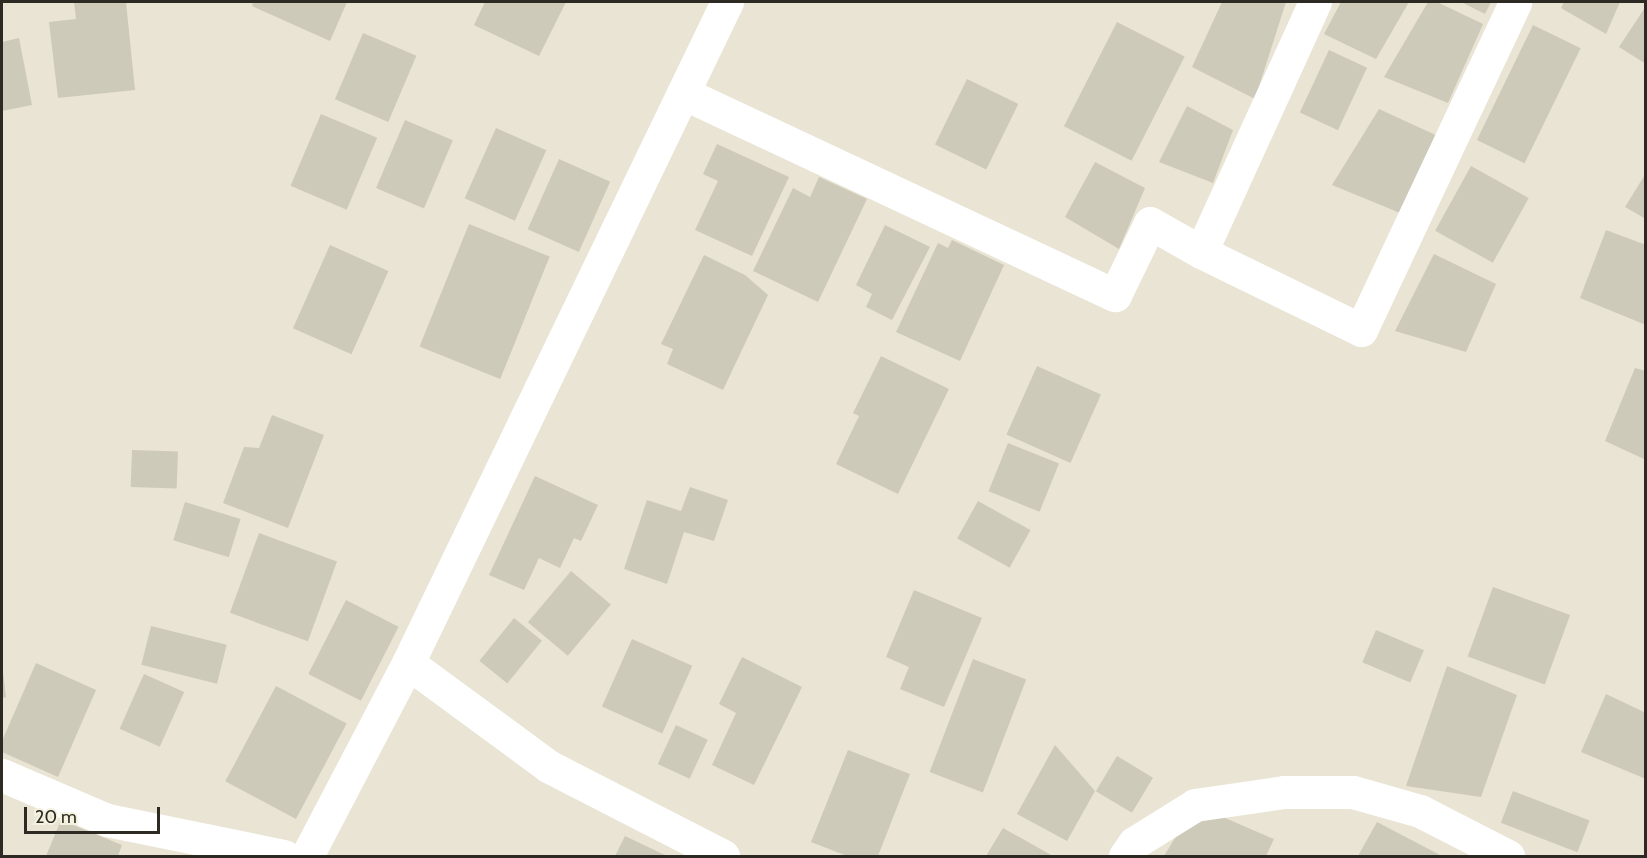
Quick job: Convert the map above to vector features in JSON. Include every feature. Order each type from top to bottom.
[{"type":"street","points":[[307,856],[408,663],[728,2]]},
{"type":"street","points":[[1201,252],[1315,2]]},
{"type":"street","points":[[683,93],[1115,295],[1150,223],[1201,252],[1361,330],[1515,2]]},
{"type":"street","points":[[408,663],[548,766],[723,856]]},
{"type":"street","points":[[2,776],[107,820],[284,856]]},
{"type":"street","points":[[1125,856],[1134,843],[1194,806],[1284,792],[1353,792],[1420,811],[1508,856]]},
{"type":"building","points":[[74,2],[126,2],[135,90],[58,98],[49,22],[76,19]]},
{"type":"building","points":[[253,2],[347,2],[330,41],[252,6]]},
{"type":"building","points":[[485,2],[566,2],[539,56],[474,25]]},
{"type":"building","points":[[1222,2],[1286,2],[1255,99],[1192,67]]},
{"type":"building","points":[[1341,2],[1409,2],[1376,59],[1324,34]]},
{"type":"building","points":[[1428,2],[1437,2],[1483,24],[1448,103],[1384,77]]},
{"type":"building","points":[[1461,2],[1491,2],[1485,14]]},
{"type":"building","points":[[1564,2],[1620,2],[1606,34],[1561,8]]},
{"type":"building","points":[[1646,6],[1646,64],[1619,47]]},
{"type":"building","points":[[1117,22],[1185,57],[1132,161],[1064,126]]},
{"type":"building","points":[[1533,25],[1581,48],[1525,163],[1477,140]]},
{"type":"building","points":[[363,33],[416,56],[388,122],[335,99]]},
{"type":"building","points":[[19,38],[32,105],[2,111],[2,42]]},
{"type":"building","points":[[1329,50],[1367,68],[1338,130],[1300,113]]},
{"type":"building","points":[[967,79],[1018,104],[986,170],[935,145]]},
{"type":"building","points":[[1187,106],[1233,130],[1213,183],[1159,162]]},
{"type":"building","points":[[1379,109],[1440,137],[1405,215],[1332,185]]},
{"type":"building","points":[[321,114],[377,138],[347,210],[291,186]]},
{"type":"building","points":[[405,120],[453,140],[424,208],[376,188]]},
{"type":"building","points":[[496,128],[546,150],[515,221],[465,198]]},
{"type":"building","points":[[717,144],[789,177],[752,256],[695,230],[718,181],[703,174]]},
{"type":"building","points":[[559,159],[610,182],[579,252],[528,229]]},
{"type":"building","points":[[1095,162],[1145,188],[1119,249],[1065,217]]},
{"type":"building","points":[[1471,166],[1529,198],[1493,263],[1435,231]]},
{"type":"building","points":[[1646,173],[1646,219],[1625,207]]},
{"type":"building","points":[[819,177],[867,199],[818,302],[753,271],[793,188],[810,197]]},
{"type":"building","points":[[469,224],[550,257],[500,379],[420,346]]},
{"type":"building","points":[[885,225],[930,247],[892,320],[866,307],[872,294],[856,285]]},
{"type":"building","points":[[1606,230],[1646,245],[1646,325],[1580,298]]},
{"type":"building","points":[[952,240],[1004,265],[960,361],[896,332],[938,243],[948,248]]},
{"type":"building","points":[[330,245],[388,271],[351,354],[293,328]]},
{"type":"building","points":[[1434,254],[1496,284],[1466,352],[1395,331]]},
{"type":"building","points":[[704,255],[745,275],[768,295],[723,390],[667,364],[673,349],[661,344]]},
{"type":"building","points":[[881,356],[949,389],[898,494],[836,464],[859,416],[853,413]]},
{"type":"building","points":[[1037,366],[1101,394],[1070,463],[1006,435]]},
{"type":"building","points":[[1635,368],[1646,371],[1646,460],[1605,441]]},
{"type":"building","points":[[272,415],[324,435],[288,528],[223,503],[244,447],[259,448]]},
{"type":"building","points":[[1008,443],[1059,464],[1040,512],[989,491]]},
{"type":"building","points":[[132,450],[178,452],[177,489],[131,487]]},
{"type":"building","points":[[535,476],[598,505],[581,541],[574,538],[560,568],[539,558],[524,590],[489,575]]},
{"type":"building","points":[[690,487],[728,500],[714,541],[684,532],[667,584],[624,569],[647,500],[681,511]]},
{"type":"building","points":[[978,501],[1030,530],[1010,568],[957,539]]},
{"type":"building","points":[[185,502],[240,519],[229,557],[173,540]]},
{"type":"building","points":[[259,533],[337,561],[308,641],[230,613]]},
{"type":"building","points":[[571,571],[611,604],[568,656],[528,622]]},
{"type":"building","points":[[1493,587],[1570,615],[1545,685],[1468,657]]},
{"type":"building","points":[[914,590],[982,618],[944,707],[900,689],[909,667],[886,657]]},
{"type":"building","points":[[346,600],[399,627],[361,701],[308,674]]},
{"type":"building","points":[[514,618],[542,641],[507,683],[479,661]]},
{"type":"building","points":[[151,626],[227,645],[217,684],[141,665]]},
{"type":"building","points":[[1376,630],[1424,650],[1410,683],[1362,662]]},
{"type":"building","points":[[632,639],[692,666],[662,733],[602,707]]},
{"type":"building","points":[[742,657],[802,687],[754,785],[712,765],[736,713],[719,704]]},
{"type":"building","points":[[973,659],[1026,679],[983,792],[930,772]]},
{"type":"building","points":[[36,663],[96,690],[58,777],[2,752],[2,741]]},
{"type":"building","points":[[2,664],[6,697],[2,698]]},
{"type":"building","points":[[1447,666],[1517,695],[1481,797],[1406,786]]},
{"type":"building","points":[[144,674],[184,692],[160,747],[120,729]]},
{"type":"building","points":[[276,686],[347,724],[296,819],[225,781]]},
{"type":"building","points":[[1606,694],[1646,713],[1646,779],[1581,752]]},
{"type":"building","points":[[676,725],[708,740],[690,779],[658,764]]},
{"type":"building","points":[[1055,745],[1095,791],[1067,841],[1017,814]]},
{"type":"building","points":[[848,750],[910,774],[878,856],[847,856],[811,842]]},
{"type":"building","points":[[1117,756],[1153,778],[1132,813],[1096,791]]},
{"type":"building","points":[[1513,791],[1590,820],[1577,852],[1501,823]]},
{"type":"building","points":[[1195,805],[1274,839],[1266,856],[1164,856]]},
{"type":"building","points":[[61,820],[122,845],[118,856],[46,856]]},
{"type":"building","points":[[1377,822],[1442,856],[1358,856]]},
{"type":"building","points":[[1003,828],[1053,856],[986,856]]},
{"type":"building","points":[[625,836],[667,856],[615,856]]}]
